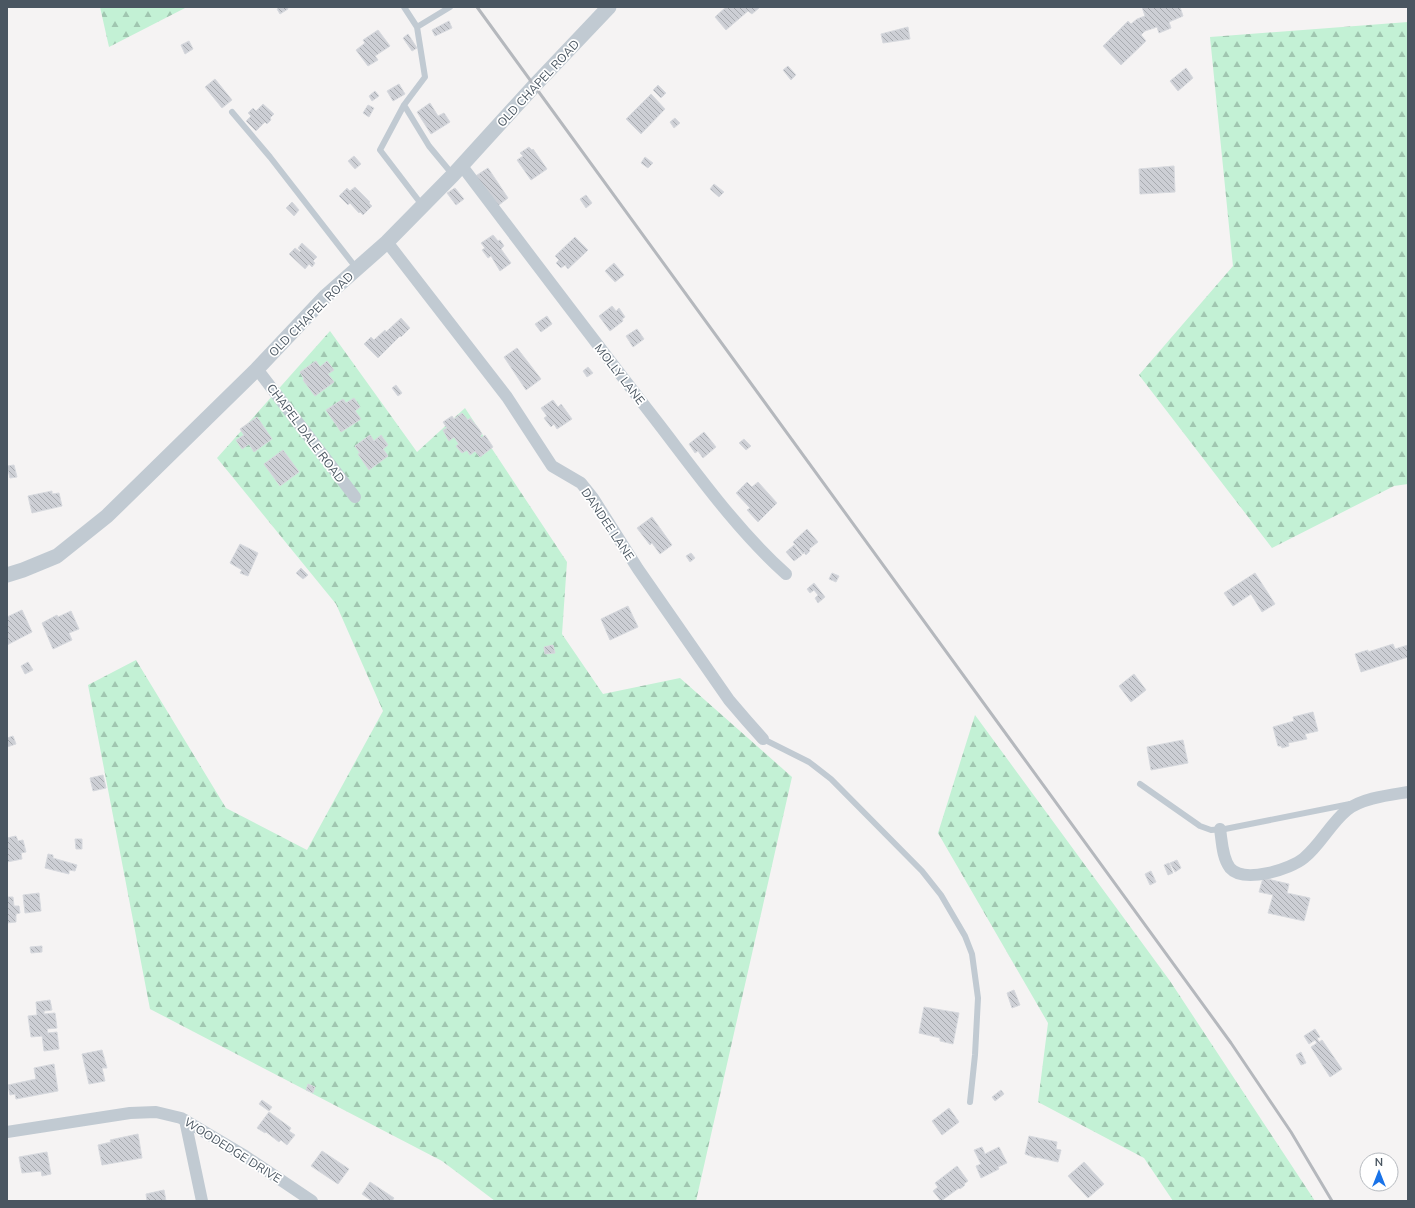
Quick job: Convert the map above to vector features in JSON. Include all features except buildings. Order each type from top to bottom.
[{"type":"street","name":"OLD CHAPEL ROAD","points":[[7,575],[57,556],[107,516],[257,369],[326,296],[387,242],[423,206],[458,170],[534,85],[609,7]]},
{"type":"street","name":"MOLLY LANE","points":[[458,170],[721,504],[744,532],[786,574]]},
{"type":"street","name":"DANDEE LANE","points":[[387,242],[507,397],[552,466],[580,483],[593,498],[638,568],[729,700],[763,739]]},
{"type":"street","name":"CHAPEL DALE ROAD","points":[[257,369],[354,497]]},
{"type":"street","points":[[1220,829],[1225,859],[1230,868],[1237,873],[1247,875],[1278,870],[1291,867],[1304,858],[1316,847],[1347,809],[1359,803],[1408,792]]},
{"type":"street","name":"WOODEDGE DRIVE","points":[[7,1132],[130,1113],[146,1112],[168,1114],[185,1120],[245,1156],[312,1201]]},
{"type":"street","points":[[185,1120],[202,1201]]},
{"type":"lane","points":[[404,7],[417,27],[425,78],[404,105],[380,150],[423,206]]},
{"type":"lane","points":[[417,27],[450,7]]},
{"type":"lane","points":[[404,105],[429,146],[458,170]]},
{"type":"lane","points":[[232,112],[270,157],[357,269]]},
{"type":"lane","points":[[763,739],[809,762],[831,779],[922,871],[941,895],[965,936],[972,954],[978,998],[975,1055],[970,1102]]},
{"type":"lane","points":[[1140,784],[1200,826],[1211,830],[1359,803]]},
{"type":"green space","points":[[100,7],[187,7],[109,47]]},
{"type":"green space","points":[[1408,22],[1408,484],[1394,486],[1272,548],[1139,375],[1233,266],[1210,37]]},
{"type":"green space","points":[[330,331],[417,452],[465,408],[567,562],[562,634],[603,694],[680,678],[792,777],[696,1201],[495,1201],[442,1161],[150,1009],[88,685],[136,660],[226,808],[307,850],[383,711],[336,604],[217,458]]},
{"type":"green space","points":[[975,715],[1170,981],[1315,1201],[1173,1201],[1144,1158],[1038,1102],[1048,1023],[938,833]]},
{"type":"railway","points":[[477,7],[1231,1043],[1291,1132],[1332,1201]]}]
